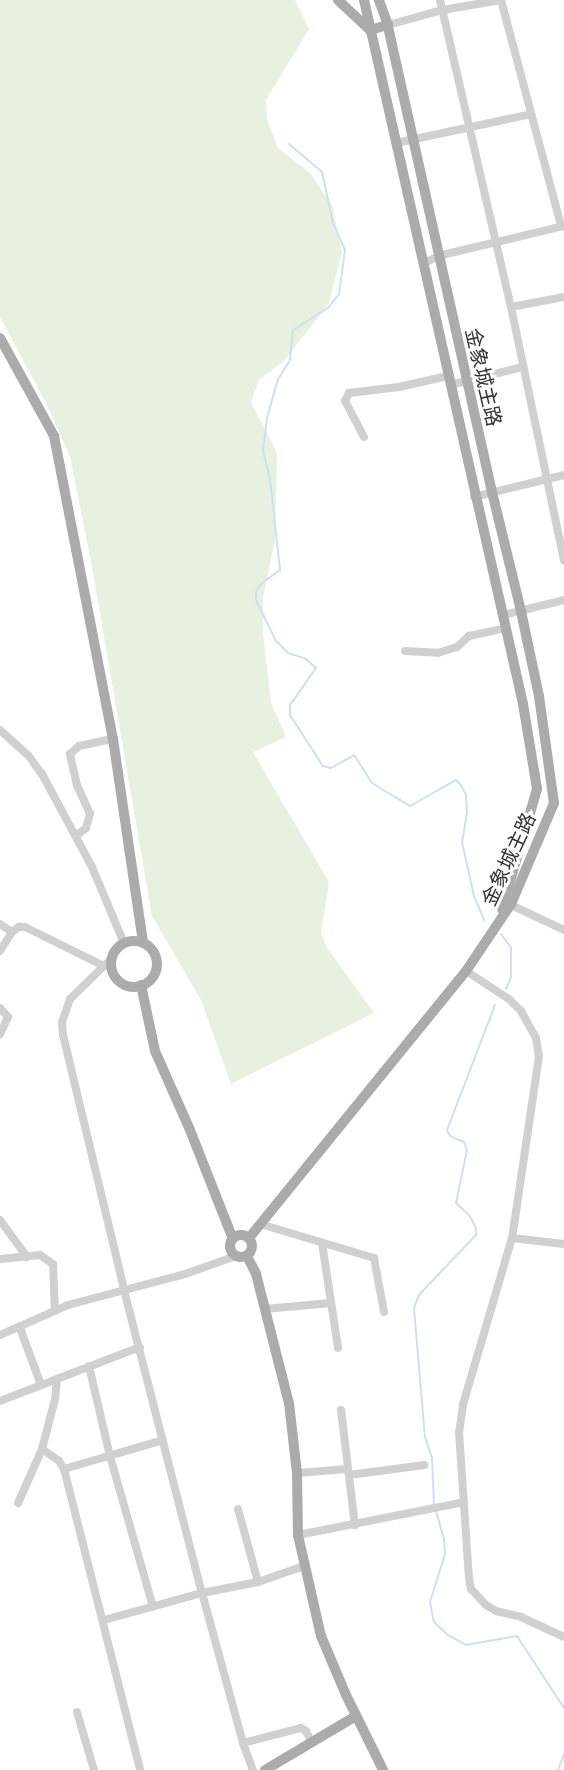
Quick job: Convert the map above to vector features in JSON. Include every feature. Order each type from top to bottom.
[{"type":"main road","points":[[338,0],[370,30],[388,25]]},
{"type":"main road","name":"金象城主路","points":[[364,0],[474,497],[506,628],[527,727],[537,789],[507,903]]},
{"type":"main road","name":"金象城主路","points":[[249,1238],[466,971],[500,921],[554,803],[543,722],[521,611],[466,380],[388,25],[379,0]]},
{"type":"main road","points":[[0,338],[54,436],[113,739],[143,943]]},
{"type":"main road","points":[[527,727],[543,722]]},
{"type":"main road","points":[[124,943],[143,943],[154,952],[157,966],[151,979],[141,985],[129,986],[120,982],[108,963],[117,948],[124,943]]},
{"type":"main road","points":[[141,985],[155,1051],[190,1130],[233,1239],[231,1250],[242,1256],[255,1274],[289,1403],[297,1473],[298,1535],[321,1636],[356,1716],[383,1770]]},
{"type":"main road","points":[[233,1239],[241,1235],[249,1238],[252,1246],[242,1256]]},
{"type":"main road","points":[[265,1770],[356,1716]]},
{"type":"street","points":[[440,0],[511,307],[564,561]]},
{"type":"street","points":[[388,25],[442,10],[501,0],[563,226],[438,256],[423,264]]},
{"type":"street","points":[[396,143],[531,114]]},
{"type":"street","points":[[511,307],[564,297]]},
{"type":"street","points":[[364,437],[345,401],[348,393],[449,380],[466,380],[523,367]]},
{"type":"street","points":[[474,497],[564,475]]},
{"type":"street","points":[[503,615],[564,600]]},
{"type":"street","points":[[405,651],[438,653],[458,647],[469,636],[506,628]]},
{"type":"street","points":[[0,730],[28,754],[76,836],[124,943]]},
{"type":"street","points":[[76,836],[86,828],[90,814],[77,785],[70,754],[79,746],[113,739]]},
{"type":"street","points":[[507,903],[564,930]]},
{"type":"street","points":[[0,924],[12,932]]},
{"type":"street","points":[[0,951],[12,932],[19,927],[32,928],[108,963],[70,999],[62,1022],[63,1035],[124,1290],[202,1593],[243,1743],[254,1770]]},
{"type":"street","points":[[466,971],[508,999],[521,1011],[536,1038],[539,1056],[512,1238],[463,1405],[459,1432],[471,1589],[486,1605],[496,1611],[521,1617],[564,1637]]},
{"type":"street","points":[[0,1008],[8,1017],[0,1034]]},
{"type":"street","points":[[0,1220],[27,1257]]},
{"type":"street","points":[[260,1224],[374,1258],[384,1312]]},
{"type":"street","points":[[512,1238],[564,1244]]},
{"type":"street","points":[[322,1243],[338,1348]]},
{"type":"street","points":[[0,1259],[40,1255],[52,1264],[55,1311]]},
{"type":"street","points":[[0,1335],[21,1328],[55,1311],[242,1256]]},
{"type":"street","points":[[265,1309],[331,1303]]},
{"type":"street","points":[[21,1328],[41,1385]]},
{"type":"street","points":[[0,1401],[140,1347]]},
{"type":"street","points":[[89,1366],[110,1456],[153,1606]]},
{"type":"street","points":[[18,1503],[42,1449],[55,1399],[57,1379]]},
{"type":"street","points":[[341,1410],[354,1525]]},
{"type":"street","points":[[64,1469],[163,1440]]},
{"type":"street","points":[[42,1449],[59,1461],[64,1469],[104,1620],[112,1664],[140,1770]]},
{"type":"street","points":[[297,1473],[348,1472],[424,1465]]},
{"type":"street","points":[[298,1535],[464,1502]]},
{"type":"street","points":[[238,1509],[258,1582]]},
{"type":"street","points":[[104,1620],[202,1593],[258,1582],[304,1566]]},
{"type":"street","points":[[77,1712],[94,1770]]},
{"type":"street","points":[[243,1743],[301,1728],[306,1731],[312,1743]]},
{"type":"green space","points":[[0,0],[295,0],[309,29],[266,100],[267,120],[278,148],[310,173],[332,205],[342,252],[329,303],[284,361],[259,380],[251,402],[277,453],[275,541],[263,597],[263,634],[271,703],[286,737],[253,752],[329,882],[321,934],[328,949],[374,1013],[231,1084],[201,1000],[152,916],[92,567],[70,457],[47,405],[0,317]]},
{"type":"waterway","points":[[289,144],[322,172],[333,223],[345,250],[339,294],[328,308],[293,330],[290,360],[278,379],[267,418],[263,451],[270,479],[280,570],[262,583],[256,592],[256,600],[276,641],[288,653],[306,659],[316,668],[290,705],[290,715],[323,766],[331,768],[354,755],[372,783],[410,806],[456,780],[461,785],[466,795],[467,812],[462,842],[474,896],[484,920]]},
{"type":"waterway","points":[[501,934],[511,948],[511,977],[506,989]]},
{"type":"waterway","points":[[434,1506],[432,1458],[425,1437],[414,1308],[419,1295],[476,1235],[476,1228],[469,1215],[456,1203],[467,1150],[464,1142],[450,1136],[447,1130],[495,1005]]},
{"type":"waterway","points":[[436,1511],[444,1539],[445,1554],[430,1602],[434,1622],[448,1635],[466,1645],[517,1636],[564,1708]]},
{"type":"waterway","points":[[558,1770],[564,1754]]}]
